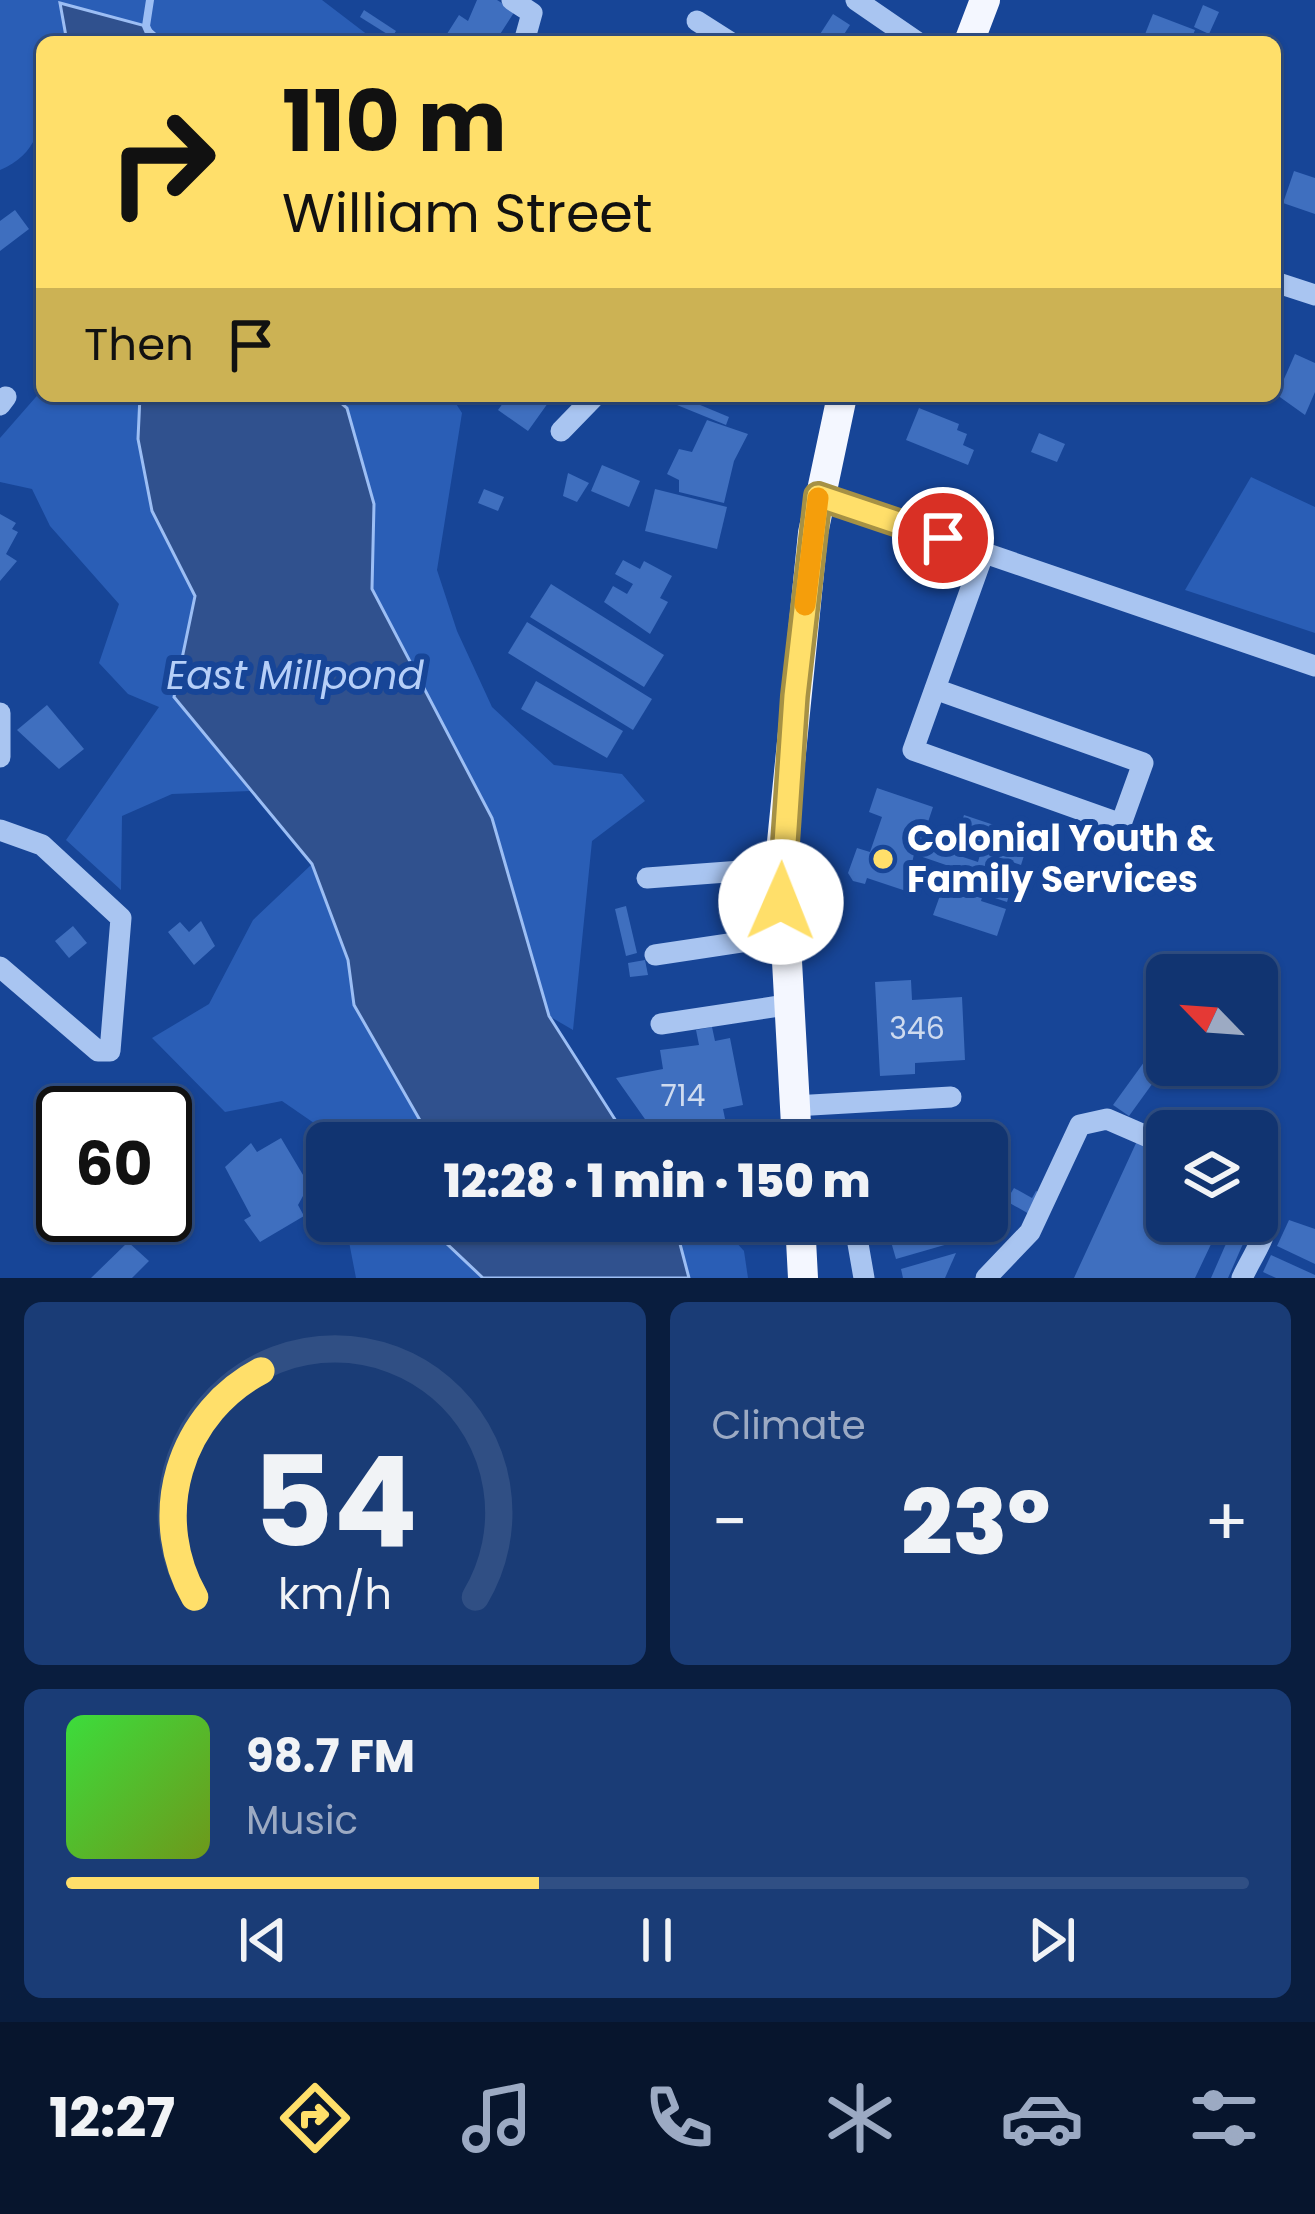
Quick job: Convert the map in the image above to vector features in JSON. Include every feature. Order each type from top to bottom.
[{"type":"main road","points":[[971,36],[985,0]]},
{"type":"main road","points":[[795,1122],[780,868],[818,496],[841,402]]},
{"type":"main road","points":[[801,1242],[803,1278]]},
{"type":"street","points":[[512,0],[532,14],[526,36]]},
{"type":"street","points":[[856,0],[908,36]]},
{"type":"street","points":[[697,21],[721,36]]},
{"type":"street","points":[[1281,284],[1315,295]]},
{"type":"street","points":[[561,431],[589,402]]},
{"type":"street","points":[[818,496],[1315,666]]},
{"type":"street","points":[[935,689],[1143,763],[1121,824],[913,750],[984,552]]},
{"type":"street","points":[[0,713],[0,758]]},
{"type":"street","points":[[0,830],[43,845],[121,918],[110,1051],[98,1051],[0,967]]},
{"type":"street","points":[[647,878],[780,868]]},
{"type":"street","points":[[655,956],[782,936]]},
{"type":"street","points":[[662,1024],[786,1005]]},
{"type":"street","points":[[794,1106],[951,1097]]},
{"type":"street","points":[[986,1278],[1030,1232],[1080,1125],[1108,1119],[1146,1136]]},
{"type":"street","points":[[858,1242],[864,1278]]},
{"type":"street","points":[[1242,1278],[1259,1242]]},
{"type":"shaded area","points":[[0,0],[322,0],[369,36],[157,36],[146,26],[61,4],[66,36],[36,36],[36,135],[18,160],[0,170]]},
{"type":"shaded area","points":[[36,397],[36,402],[140,402],[138,439],[152,511],[195,596],[174,697],[250,791],[172,794],[122,816],[121,890],[66,840],[159,707],[128,694],[99,663],[119,604],[50,526],[32,489],[0,482],[0,438]]},
{"type":"shaded area","points":[[340,402],[455,402],[462,413],[437,570],[457,631],[492,707],[554,765],[622,774],[645,801],[592,841],[573,1030],[549,1016],[492,818],[372,589],[374,504],[348,408]]},
{"type":"shaded area","points":[[1251,477],[1315,507],[1315,633],[1185,590]]},
{"type":"shaded area","points":[[312,864],[348,960],[355,1005],[421,1122],[312,1122],[282,1101],[225,1112],[152,1038],[209,1004],[253,920]]},
{"type":"shaded area","points":[[349,1242],[445,1242],[483,1278],[356,1278]]},
{"type":"shaded area","points":[[680,1242],[736,1242],[744,1251],[748,1278],[689,1278]]},
{"type":"water","points":[[60,3],[146,26],[157,36],[66,36]]},
{"type":"water","name":"East Millpond","points":[[140,402],[340,402],[347,408],[374,504],[372,589],[492,818],[549,1016],[617,1122],[421,1122],[354,1005],[348,960],[312,864],[174,697],[195,596],[152,511],[138,439]]},
{"type":"water","points":[[445,1242],[680,1242],[689,1278],[483,1278]]},
{"type":"building","points":[[477,0],[497,0],[515,11],[499,36],[446,36],[459,15],[468,21]]},
{"type":"building","points":[[1203,5],[1219,12],[1209,34],[1194,27]]},
{"type":"building","points":[[364,10],[396,31],[390,36],[360,17]]},
{"type":"building","points":[[833,14],[850,25],[843,36],[819,36]]},
{"type":"building","points":[[1153,14],[1195,30],[1192,36],[1144,36]]},
{"type":"building","points":[[1294,171],[1315,178],[1315,214],[1283,203]]},
{"type":"building","points":[[15,210],[29,229],[0,251],[0,221]]},
{"type":"building","points":[[1295,354],[1315,363],[1315,392],[1305,415],[1281,398],[1281,386]]},
{"type":"building","points":[[504,402],[549,402],[528,431],[498,410]]},
{"type":"building","points":[[693,402],[729,417],[726,425],[677,405]]},
{"type":"building","points":[[919,408],[959,424],[957,430],[967,434],[963,445],[974,450],[968,465],[906,440]]},
{"type":"building","points":[[707,420],[748,434],[734,461],[724,503],[679,492],[679,480],[667,474],[679,449],[692,452]]},
{"type":"building","points":[[1039,433],[1065,444],[1057,462],[1031,452]]},
{"type":"building","points":[[602,465],[640,481],[629,507],[591,491]]},
{"type":"building","points":[[568,473],[589,483],[577,502],[563,496]]},
{"type":"building","points":[[484,489],[504,497],[498,511],[478,503]]},
{"type":"building","points":[[655,489],[727,507],[717,549],[645,531]]},
{"type":"building","points":[[0,514],[16,523],[12,529],[18,532],[6,554],[17,561],[0,581]]},
{"type":"building","points":[[623,560],[640,569],[644,561],[672,576],[660,598],[668,602],[650,634],[604,602],[613,586],[627,594],[633,584],[615,574]]},
{"type":"building","points":[[551,584],[664,655],[644,687],[530,617]]},
{"type":"building","points":[[527,622],[652,699],[633,730],[508,653]]},
{"type":"building","points":[[536,681],[623,731],[607,758],[521,709]]},
{"type":"building","points":[[47,705],[84,749],[59,769],[17,730]]},
{"type":"building","name":"Colonial Youth & Family Services","points":[[877,788],[933,807],[921,843],[978,862],[981,851],[955,843],[964,815],[1030,837],[1021,865],[995,856],[992,866],[1005,870],[1001,885],[1011,888],[1007,902],[983,894],[981,901],[1006,909],[997,936],[933,915],[942,890],[967,898],[975,875],[914,854],[906,891],[867,878],[865,884],[853,881],[848,873],[857,848],[870,852],[882,817],[869,812]]},
{"type":"building","points":[[626,906],[637,953],[626,956],[615,909]]},
{"type":"building","points":[[201,921],[215,946],[194,965],[168,932],[180,922],[189,932]]},
{"type":"building","points":[[73,926],[87,943],[69,958],[55,941]]},
{"type":"building","points":[[645,960],[648,975],[630,977],[628,963]]},
{"type":"building","points":[[911,980],[912,1000],[962,997],[965,1060],[915,1063],[915,1074],[880,1076],[875,982]]},
{"type":"building","points":[[712,1027],[715,1041],[730,1038],[743,1105],[723,1109],[726,1122],[647,1122],[616,1078],[663,1069],[660,1050],[699,1045],[696,1030]]},
{"type":"building","points":[[1146,1059],[1146,1086],[1151,1086],[1129,1116],[1113,1105]]},
{"type":"building","points":[[281,1138],[306,1180],[298,1205],[304,1216],[260,1242],[244,1220],[251,1216],[225,1167],[251,1143],[257,1152]]},
{"type":"building","points":[[1137,1141],[1146,1146],[1146,1242],[1212,1242],[1195,1278],[1074,1278]]},
{"type":"building","points":[[1014,1188],[1032,1198],[1036,1191],[1043,1194],[1031,1215],[1008,1198]]},
{"type":"building","points":[[1289,1220],[1315,1229],[1315,1264],[1277,1246]]},
{"type":"building","points":[[128,1242],[149,1261],[132,1278],[91,1278]]},
{"type":"building","points":[[891,1242],[947,1242],[948,1244],[896,1259]]},
{"type":"building","points":[[1227,1242],[1244,1242],[1228,1278],[1211,1278]]},
{"type":"building","points":[[956,1253],[945,1278],[903,1278],[901,1269]]},
{"type":"building","points":[[1271,1255],[1315,1278],[1276,1278],[1263,1272]]},
{"type":"waterway","points":[[150,0],[146,26],[150,36]]},
{"type":"slow traffic","points":[[805,605],[818,498]]},
{"type":"place","name":"Colonial Youth & Family Services","points":[[883,859]]},
{"type":"route","points":[[781,902],[795,696],[818,496],[943,538]]}]
